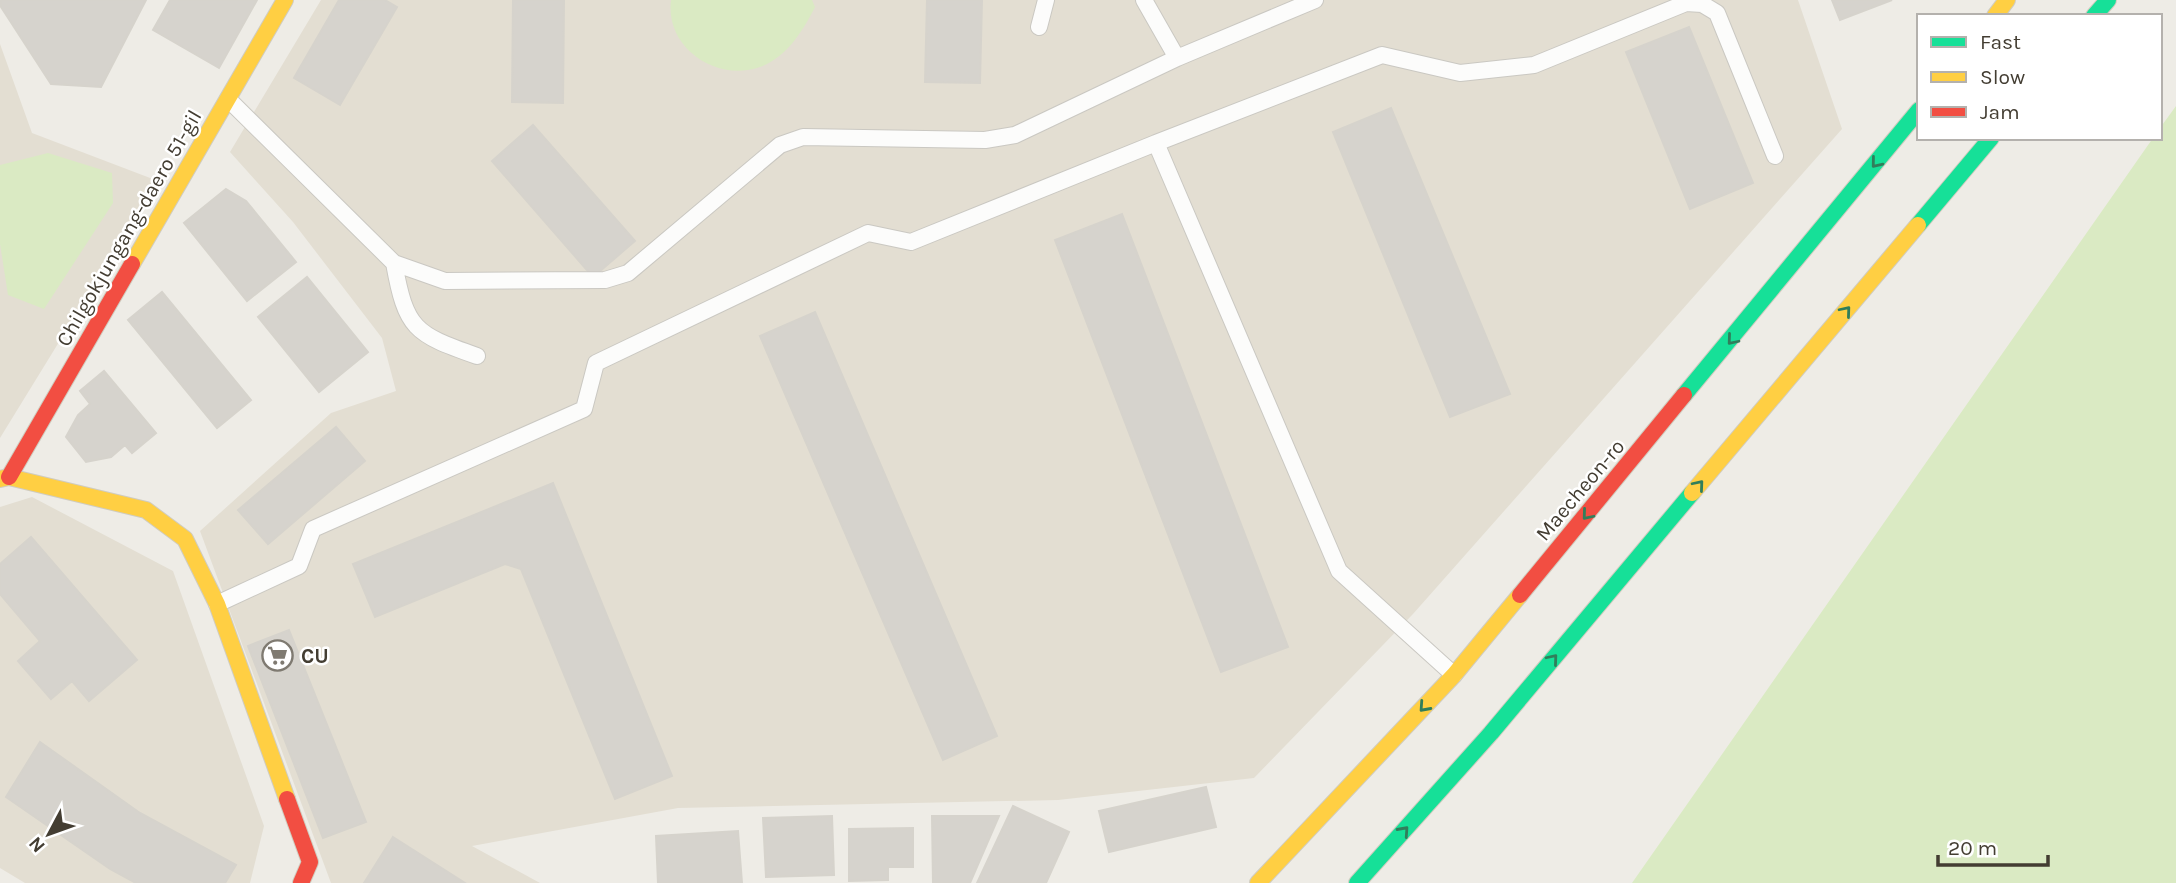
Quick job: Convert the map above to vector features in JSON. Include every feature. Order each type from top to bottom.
[{"type":"main road","name":"Chilgokjungang-daero 51-gil","points":[[5,478],[285,0]]},
{"type":"main road","points":[[2096,14],[2108,0]]},
{"type":"main road","name":"Maecheon-ro","points":[[1258,883],[1454,675],[1917,112]]},
{"type":"main road","points":[[1357,883],[1491,733],[1989,140]]},
{"type":"main road","points":[[5,478],[146,510],[186,539],[216,604],[310,862],[302,883]]},
{"type":"lane","points":[[1039,27],[1046,0]]},
{"type":"lane","points":[[1144,0],[1177,58]]},
{"type":"lane","points":[[228,99],[394,263],[445,281],[605,280],[628,273],[780,145],[803,137],[985,140],[1014,135],[1177,58],[1315,0]]},
{"type":"lane","points":[[216,604],[299,566],[313,529],[584,409],[597,363],[867,233],[911,242],[1382,55],[1460,73],[1534,65],[1686,3],[1702,4],[1717,13],[1775,156]]},
{"type":"lane","points":[[1156,143],[1339,571],[1454,675]]},
{"type":"lane","points":[[394,263],[401,304],[416,328],[437,342],[477,356]]},
{"type":"shaded area","points":[[321,0],[1798,0],[1842,129],[1413,614],[1254,778],[1058,800],[678,808],[472,846],[540,883],[331,883],[200,531],[331,413],[396,391],[382,338],[293,222],[230,152]]},
{"type":"shaded area","points":[[0,44],[32,133],[158,181],[0,438]]},
{"type":"shaded area","points":[[32,497],[173,571],[264,826],[250,883],[25,883],[0,868],[0,507]]},
{"type":"green space","points":[[671,0],[812,0],[815,7],[799,35],[784,52],[767,64],[740,71],[709,64],[695,56],[684,45],[671,17]]},
{"type":"green space","points":[[2176,106],[2176,883],[1632,883],[2152,140],[2162,140],[2162,125]]},
{"type":"green space","points":[[48,153],[112,173],[113,203],[44,309],[8,295],[0,244],[0,165]]},
{"type":"building","points":[[1,0],[146,0],[101,87],[51,84],[1,7]]},
{"type":"building","points":[[170,0],[257,0],[219,68],[153,30]]},
{"type":"building","points":[[339,0],[385,0],[397,7],[340,105],[294,78]]},
{"type":"building","points":[[513,0],[564,0],[563,103],[512,102]]},
{"type":"building","points":[[927,0],[982,0],[980,83],[925,82]]},
{"type":"building","points":[[1832,0],[1892,0],[1840,20]]},
{"type":"building","points":[[1689,27],[1753,183],[1690,209],[1626,52]]},
{"type":"building","points":[[1391,108],[1510,394],[1450,417],[1333,132]]},
{"type":"building","points":[[533,125],[635,241],[593,277],[492,161]]},
{"type":"building","points":[[226,189],[246,201],[296,262],[247,301],[184,223]]},
{"type":"building","points":[[1122,214],[1288,647],[1221,672],[1055,240]]},
{"type":"building","points":[[307,277],[368,352],[319,392],[258,317]]},
{"type":"building","points":[[162,292],[251,400],[217,428],[128,320]]},
{"type":"building","points":[[815,312],[997,736],[943,760],[760,336]]},
{"type":"building","points":[[104,371],[156,433],[132,453],[125,445],[111,457],[86,462],[66,437],[78,415],[90,404],[80,391]]},
{"type":"building","points":[[336,427],[365,461],[268,544],[238,510]]},
{"type":"building","points":[[553,483],[672,776],[615,799],[521,569],[505,564],[375,617],[353,564]]},
{"type":"building","points":[[31,537],[137,660],[89,701],[72,681],[51,699],[18,661],[40,641],[0,594],[0,564]]},
{"type":"building","points":[[289,630],[366,822],[323,838],[248,646]]},
{"type":"building","points":[[40,742],[140,813],[236,865],[225,883],[136,883],[110,869],[6,797]]},
{"type":"building","points":[[1206,787],[1216,827],[1109,852],[1099,811]]},
{"type":"building","points":[[1013,806],[1069,832],[1046,883],[977,883]]},
{"type":"building","points":[[832,816],[834,875],[766,877],[763,818]]},
{"type":"building","points":[[932,816],[999,816],[970,883],[933,883]]},
{"type":"building","points":[[913,828],[913,867],[888,867],[888,880],[849,881],[849,829]]},
{"type":"building","points":[[738,831],[742,883],[658,883],[656,836]]},
{"type":"building","points":[[393,837],[465,883],[364,883]]},
{"type":"traffic: fast","points":[[2096,14],[2108,0]]},
{"type":"traffic: fast","points":[[1684,395],[1917,112]]},
{"type":"traffic: fast","points":[[1918,225],[1989,140]]},
{"type":"traffic: fast","points":[[1357,883],[1491,733],[1692,493]]},
{"type":"traffic: slow","points":[[132,264],[285,0]]},
{"type":"traffic: slow","points":[[1996,14],[2007,0]]},
{"type":"traffic: slow","points":[[1692,493],[1918,225]]},
{"type":"traffic: slow","points":[[0,479],[9,477],[146,510],[185,539],[217,604],[287,799]]},
{"type":"traffic: slow","points":[[1258,883],[1454,675],[1520,595]]},
{"type":"traffic: jam","points":[[9,477],[132,264]]},
{"type":"traffic: jam","points":[[1520,595],[1684,395]]},
{"type":"traffic: jam","points":[[287,799],[310,862],[301,883]]},
{"type":"place","name":"CU","points":[[278,656]]}]
